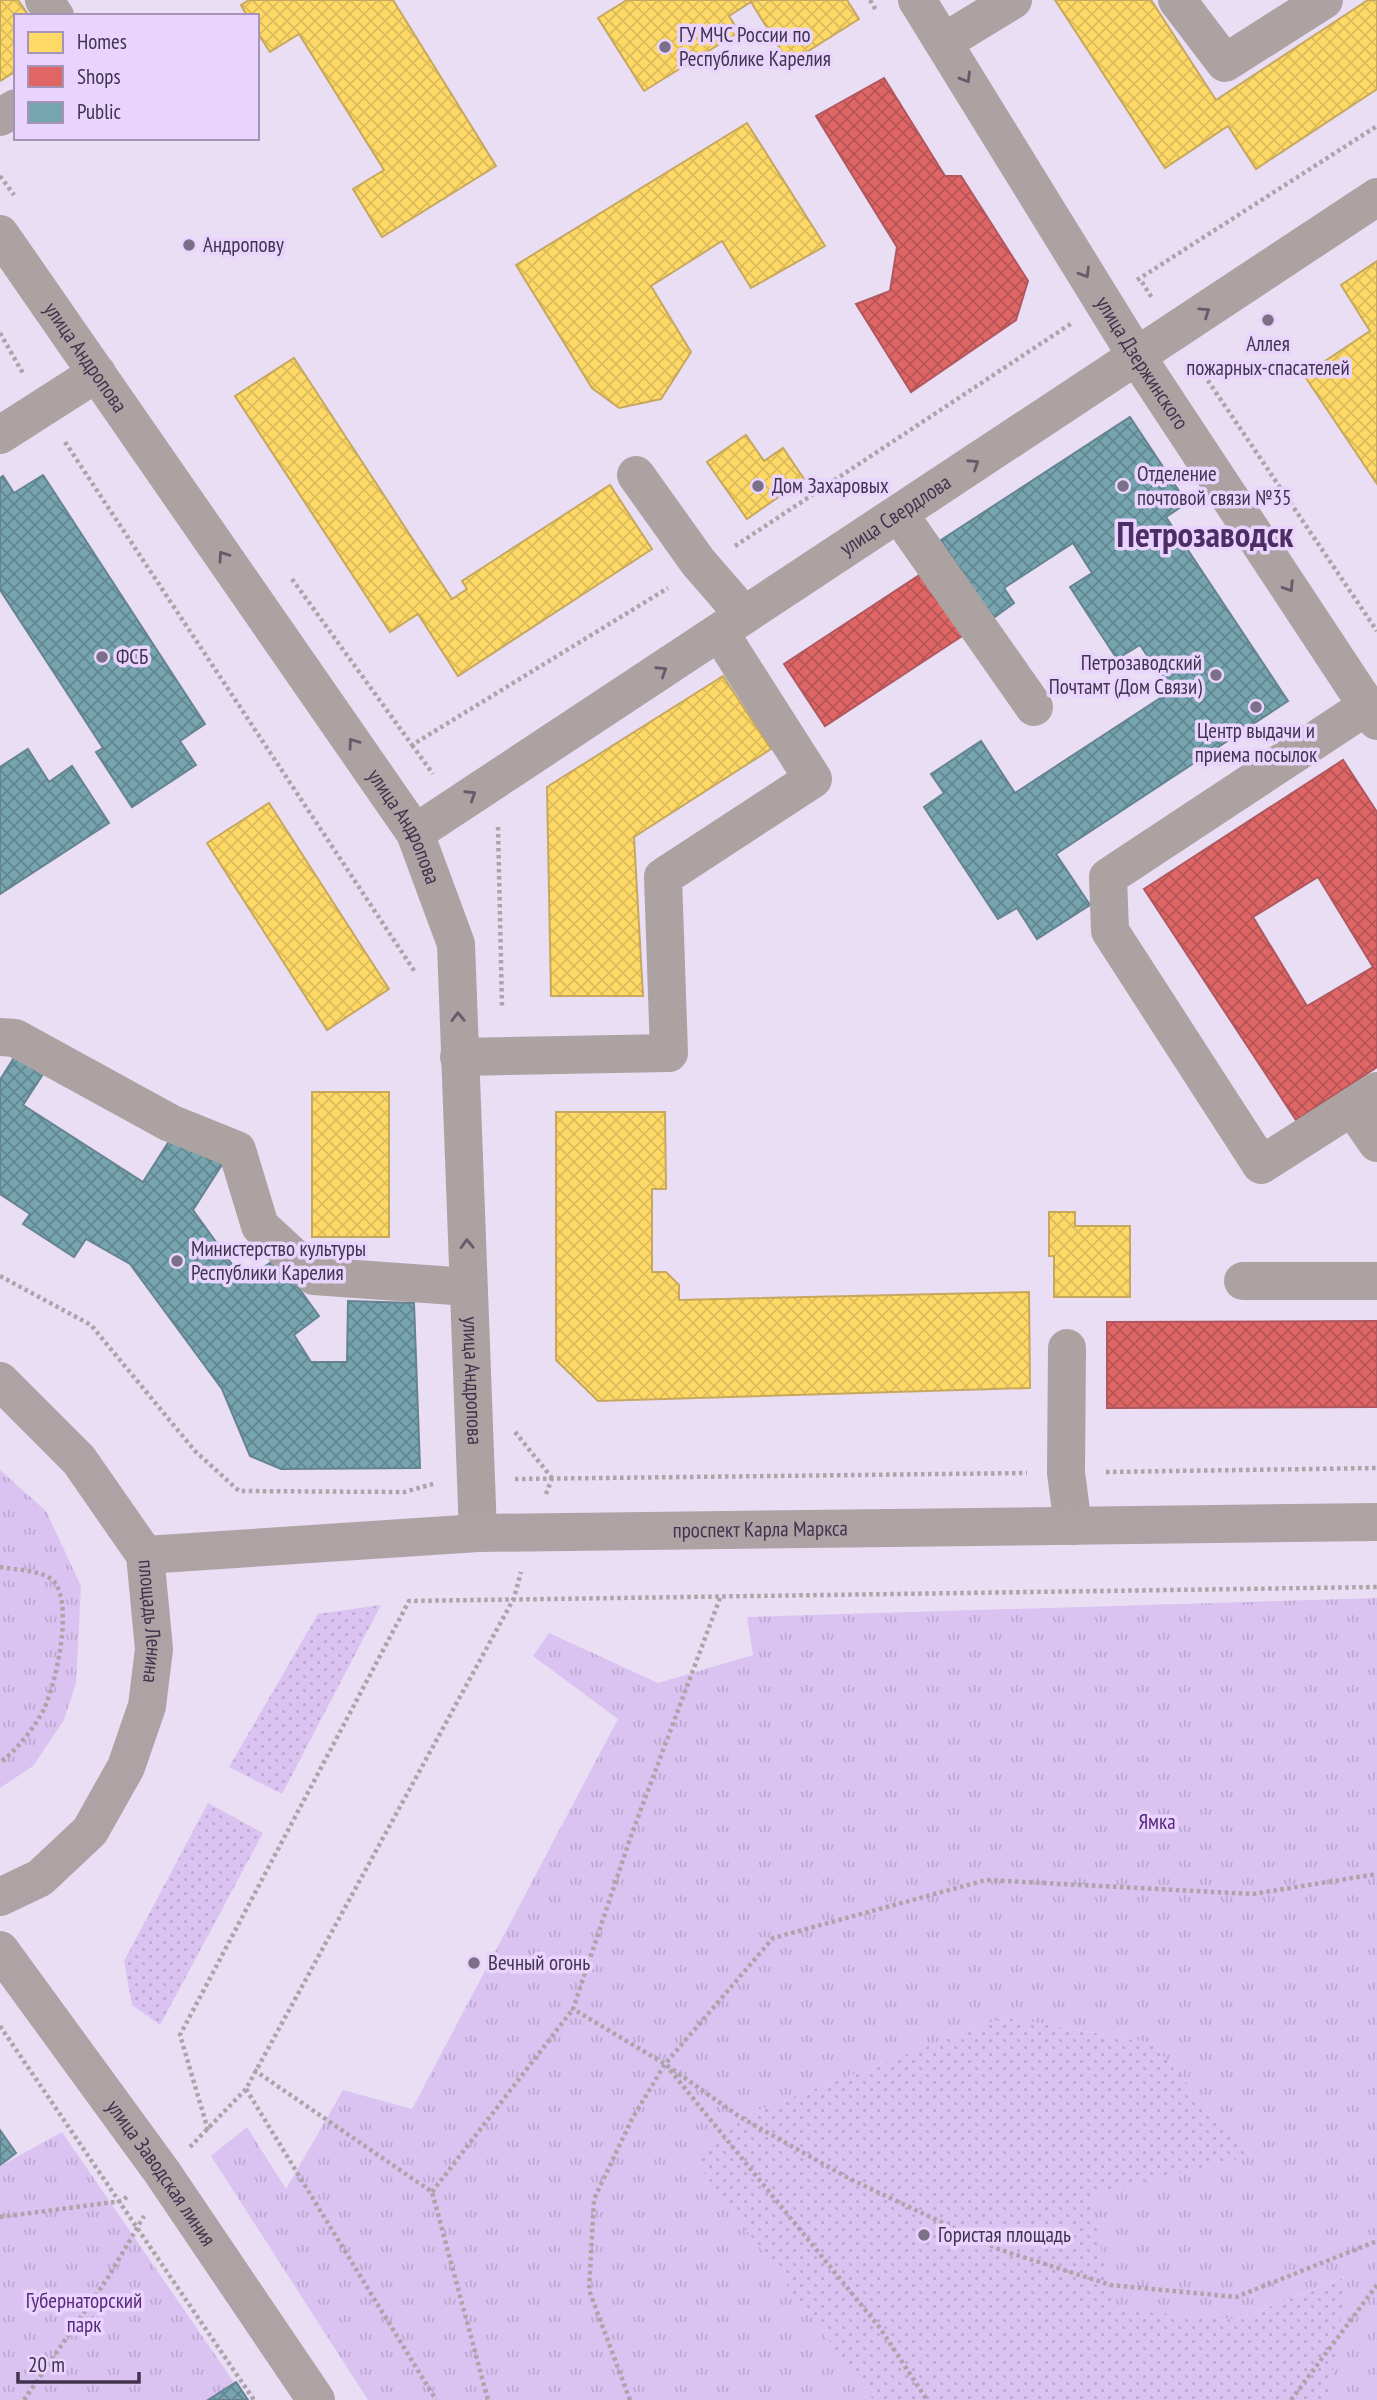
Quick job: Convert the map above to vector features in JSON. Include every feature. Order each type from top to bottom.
[{"type":"main road","name":"площадь Ленина","points":[[0,1381],[79,1460],[145,1555],[154,1649],[147,1706],[126,1767],[90,1831],[40,1878],[0,1897]]},
{"type":"main road","name":"проспект Карла Маркса","points":[[145,1555],[478,1533],[1377,1522]]},
{"type":"main road","name":"улица Заводская линия","points":[[0,1950],[162,2172],[316,2400]]},
{"type":"street","name":"улица Дзержинского","points":[[917,0],[1138,357],[1372,714]]},
{"type":"street","points":[[944,42],[1013,0]]},
{"type":"street","points":[[1177,0],[1225,63],[1324,0]]},
{"type":"street","name":"улица Свердлова","points":[[415,833],[1377,197]]},
{"type":"street","name":"улица Андропова","points":[[0,234],[415,833],[456,944],[478,1533]]},
{"type":"street","points":[[0,435],[97,373]]},
{"type":"street","points":[[459,1057],[669,1052],[663,877],[813,779],[704,567],[636,475]]},
{"type":"street","points":[[899,514],[1034,708]]},
{"type":"street","points":[[1372,714],[1108,877],[1110,931],[1261,1165],[1365,1099],[1377,1143]]},
{"type":"street","points":[[0,1037],[15,1038],[170,1123],[237,1150],[260,1226],[314,1276],[468,1287]]},
{"type":"street","points":[[1243,1280],[1377,1281]]},
{"type":"street","points":[[1067,1348],[1066,1473],[1073,1526]]},
{"type":"path","points":[[870,0],[884,23]]},
{"type":"path","points":[[1139,279],[1377,127]]},
{"type":"path","points":[[0,176],[16,198]]},
{"type":"path","points":[[291,578],[412,745],[704,567],[1074,322],[1066,310]]},
{"type":"path","points":[[0,333],[43,408],[418,976]]},
{"type":"path","points":[[1194,359],[1377,631]]},
{"type":"path","points":[[0,1276],[91,1325],[195,1451],[239,1491],[405,1492],[436,1483],[478,1480],[1377,1468]]},
{"type":"path","points":[[436,1470],[436,1483]]},
{"type":"path","points":[[0,1567],[44,1576],[54,1582],[60,1592],[63,1619],[56,1670],[44,1710],[0,1762]]},
{"type":"path","points":[[208,2130],[180,2035],[409,1601],[1377,1587]]},
{"type":"path","points":[[0,2217],[122,2201],[162,2172],[208,2130],[246,2089],[514,1598]]},
{"type":"path","points":[[432,2192],[573,2009],[631,1836],[720,1598]]},
{"type":"path","points":[[630,2400],[589,2290],[594,2199],[632,2119],[665,2064],[773,1938],[986,1880],[1253,1894],[1377,1874]]},
{"type":"path","points":[[573,2009],[665,2064],[740,2117],[850,2179],[998,2249],[1111,2285],[1236,2297],[1377,2241]]},
{"type":"path","points":[[0,2026],[122,2201],[138,2230],[254,2400]]},
{"type":"path","points":[[665,2064],[880,2328],[927,2400]]},
{"type":"path","points":[[254,2070],[432,2192],[488,2400]]},
{"type":"path","points":[[246,2089],[436,2400]]},
{"type":"path","points":[[24,2400],[138,2230],[162,2172]]},
{"type":"path","points":[[1292,2400],[1377,2285]]},
{"type":"green space","points":[[0,1470],[46,1511],[81,1586],[76,1683],[64,1720],[33,1766],[0,1788]]},
{"type":"green space","name":"Ямка","points":[[1377,1598],[1377,2400],[1329,2400],[1347,2276],[1238,2319],[1114,2310],[1090,2195],[1250,2156],[1152,2043],[1004,2017],[740,2117],[694,2160],[873,2400],[368,2400],[211,2156],[247,2127],[286,2189],[343,2090],[412,2109],[618,1719],[533,1656],[549,1633],[658,1683],[753,1655],[747,1617]]},
{"type":"green space","points":[[381,1605],[282,1794],[229,1767],[318,1614]]},
{"type":"green space","points":[[208,1803],[263,1833],[160,2025],[132,2005],[124,1961]]},
{"type":"green space","name":"Гористая площадь","points":[[1004,2017],[1152,2043],[1251,2156],[1091,2195],[1238,2319],[1348,2276],[1329,2400],[873,2400],[693,2160],[740,2117]]},
{"type":"green space","name":"Губернаторский парк","points":[[62,2132],[246,2400],[0,2400],[0,2166]]},
{"type":"building: Homes","points":[[0,0],[18,0],[28,14],[14,14],[14,72],[0,81]]},
{"type":"building: Homes","points":[[249,0],[393,0],[496,166],[382,237],[353,189],[384,170],[299,34],[270,52],[259,35],[259,14],[246,14],[241,5]]},
{"type":"building: Homes","name":"ГУ МЧС России по Республике Карелия","points":[[627,0],[847,0],[859,19],[789,63],[751,2],[729,16],[739,32],[644,91],[598,18]]},
{"type":"building: Homes","points":[[1055,0],[1151,0],[1216,100],[1368,0],[1377,0],[1377,89],[1256,169],[1228,126],[1165,168]]},
{"type":"building: Homes","points":[[747,123],[825,246],[751,288],[722,241],[651,286],[691,352],[661,399],[619,408],[592,388],[516,265]]},
{"type":"building: Homes","points":[[1377,261],[1377,484],[1304,375],[1370,331],[1341,285]]},
{"type":"building: Homes","points":[[294,358],[452,599],[467,589],[462,581],[610,485],[652,549],[458,676],[418,614],[390,632],[235,396]]},
{"type":"building: Homes","points":[[746,435],[764,461],[783,448],[804,479],[747,519],[707,462]]},
{"type":"building: Homes","points":[[723,676],[771,749],[634,837],[643,996],[551,996],[547,787]]},
{"type":"building: Homes","points":[[269,803],[389,989],[327,1030],[207,843]]},
{"type":"building: Homes","points":[[312,1092],[389,1092],[389,1237],[312,1237]]},
{"type":"building: Homes","points":[[556,1112],[665,1112],[666,1189],[652,1189],[652,1272],[666,1272],[679,1285],[679,1300],[1029,1292],[1030,1388],[598,1401],[556,1360]]},
{"type":"building: Homes","points":[[1049,1212],[1075,1212],[1075,1226],[1130,1226],[1130,1297],[1054,1297],[1054,1256],[1049,1256]]},
{"type":"building: Shops","points":[[884,78],[945,176],[961,176],[1028,281],[1016,320],[911,392],[856,304],[890,291],[897,247],[816,116]]},
{"type":"building: Shops","points":[[950,555],[991,617],[825,726],[784,664]]},
{"type":"building: Shops","points":[[1343,760],[1377,812],[1377,1067],[1296,1120],[1144,889]],"holes":[[[1318,877],[1373,967],[1307,1006],[1253,917]]]},
{"type":"building: Shops","points":[[1377,1321],[1377,1407],[1107,1408],[1107,1322]]},
{"type":"building: Public","name":"Петрозаводский Почтамт (Дом Связи)","points":[[1130,417],[1187,503],[1166,517],[1288,701],[1056,854],[1090,905],[1037,939],[1017,908],[998,919],[924,807],[944,793],[931,774],[981,741],[1015,793],[1171,691],[1140,645],[1117,659],[1070,587],[1092,573],[1073,543],[1004,588],[1014,603],[992,619],[941,540]]},
{"type":"building: Public","name":"ФСБ","points":[[43,475],[205,724],[180,741],[196,765],[132,807],[96,752],[103,748],[0,590],[0,478],[3,476],[14,493]]},
{"type":"building: Public","points":[[28,749],[49,782],[72,766],[109,823],[0,894],[0,767]]},
{"type":"building: Public","name":"Министерство культуры Республики Карелия","points":[[17,1053],[45,1071],[23,1105],[143,1182],[175,1132],[223,1163],[193,1210],[244,1281],[277,1258],[319,1316],[294,1335],[311,1362],[347,1362],[348,1301],[414,1303],[420,1468],[281,1469],[250,1456],[222,1389],[130,1264],[86,1239],[74,1257],[23,1224],[30,1214],[0,1194],[0,1080]]},
{"type":"building: Public","points":[[0,2130],[16,2153],[0,2165]]},
{"type":"building: Public","points":[[236,2382],[248,2400],[208,2400]]},
{"type":"place","name":"ГУ МЧС России по Республике Карелия","points":[[665,47]]},
{"type":"place","name":"Андропову","points":[[189,245]]},
{"type":"place","name":"Аллея пожарных-спасателей","points":[[1268,320]]},
{"type":"place","name":"Дом Захаровых","points":[[758,486]]},
{"type":"place","name":"Отделение почтовой связи №35","points":[[1123,486]]},
{"type":"place","name":"ФСБ","points":[[102,657]]},
{"type":"place","name":"Петрозаводский Почтамт (Дом Связи)","points":[[1216,675]]},
{"type":"place","name":"Центр выдачи и приема посылок","points":[[1256,707]]},
{"type":"place","name":"Министерство культуры Республики Карелия","points":[[177,1261]]},
{"type":"place","name":"Вечный огонь","points":[[474,1963]]},
{"type":"place","name":"Гористая площадь","points":[[924,2235]]},
{"type":"district","name":"Петрозаводск","points":[[1205,535]]}]
